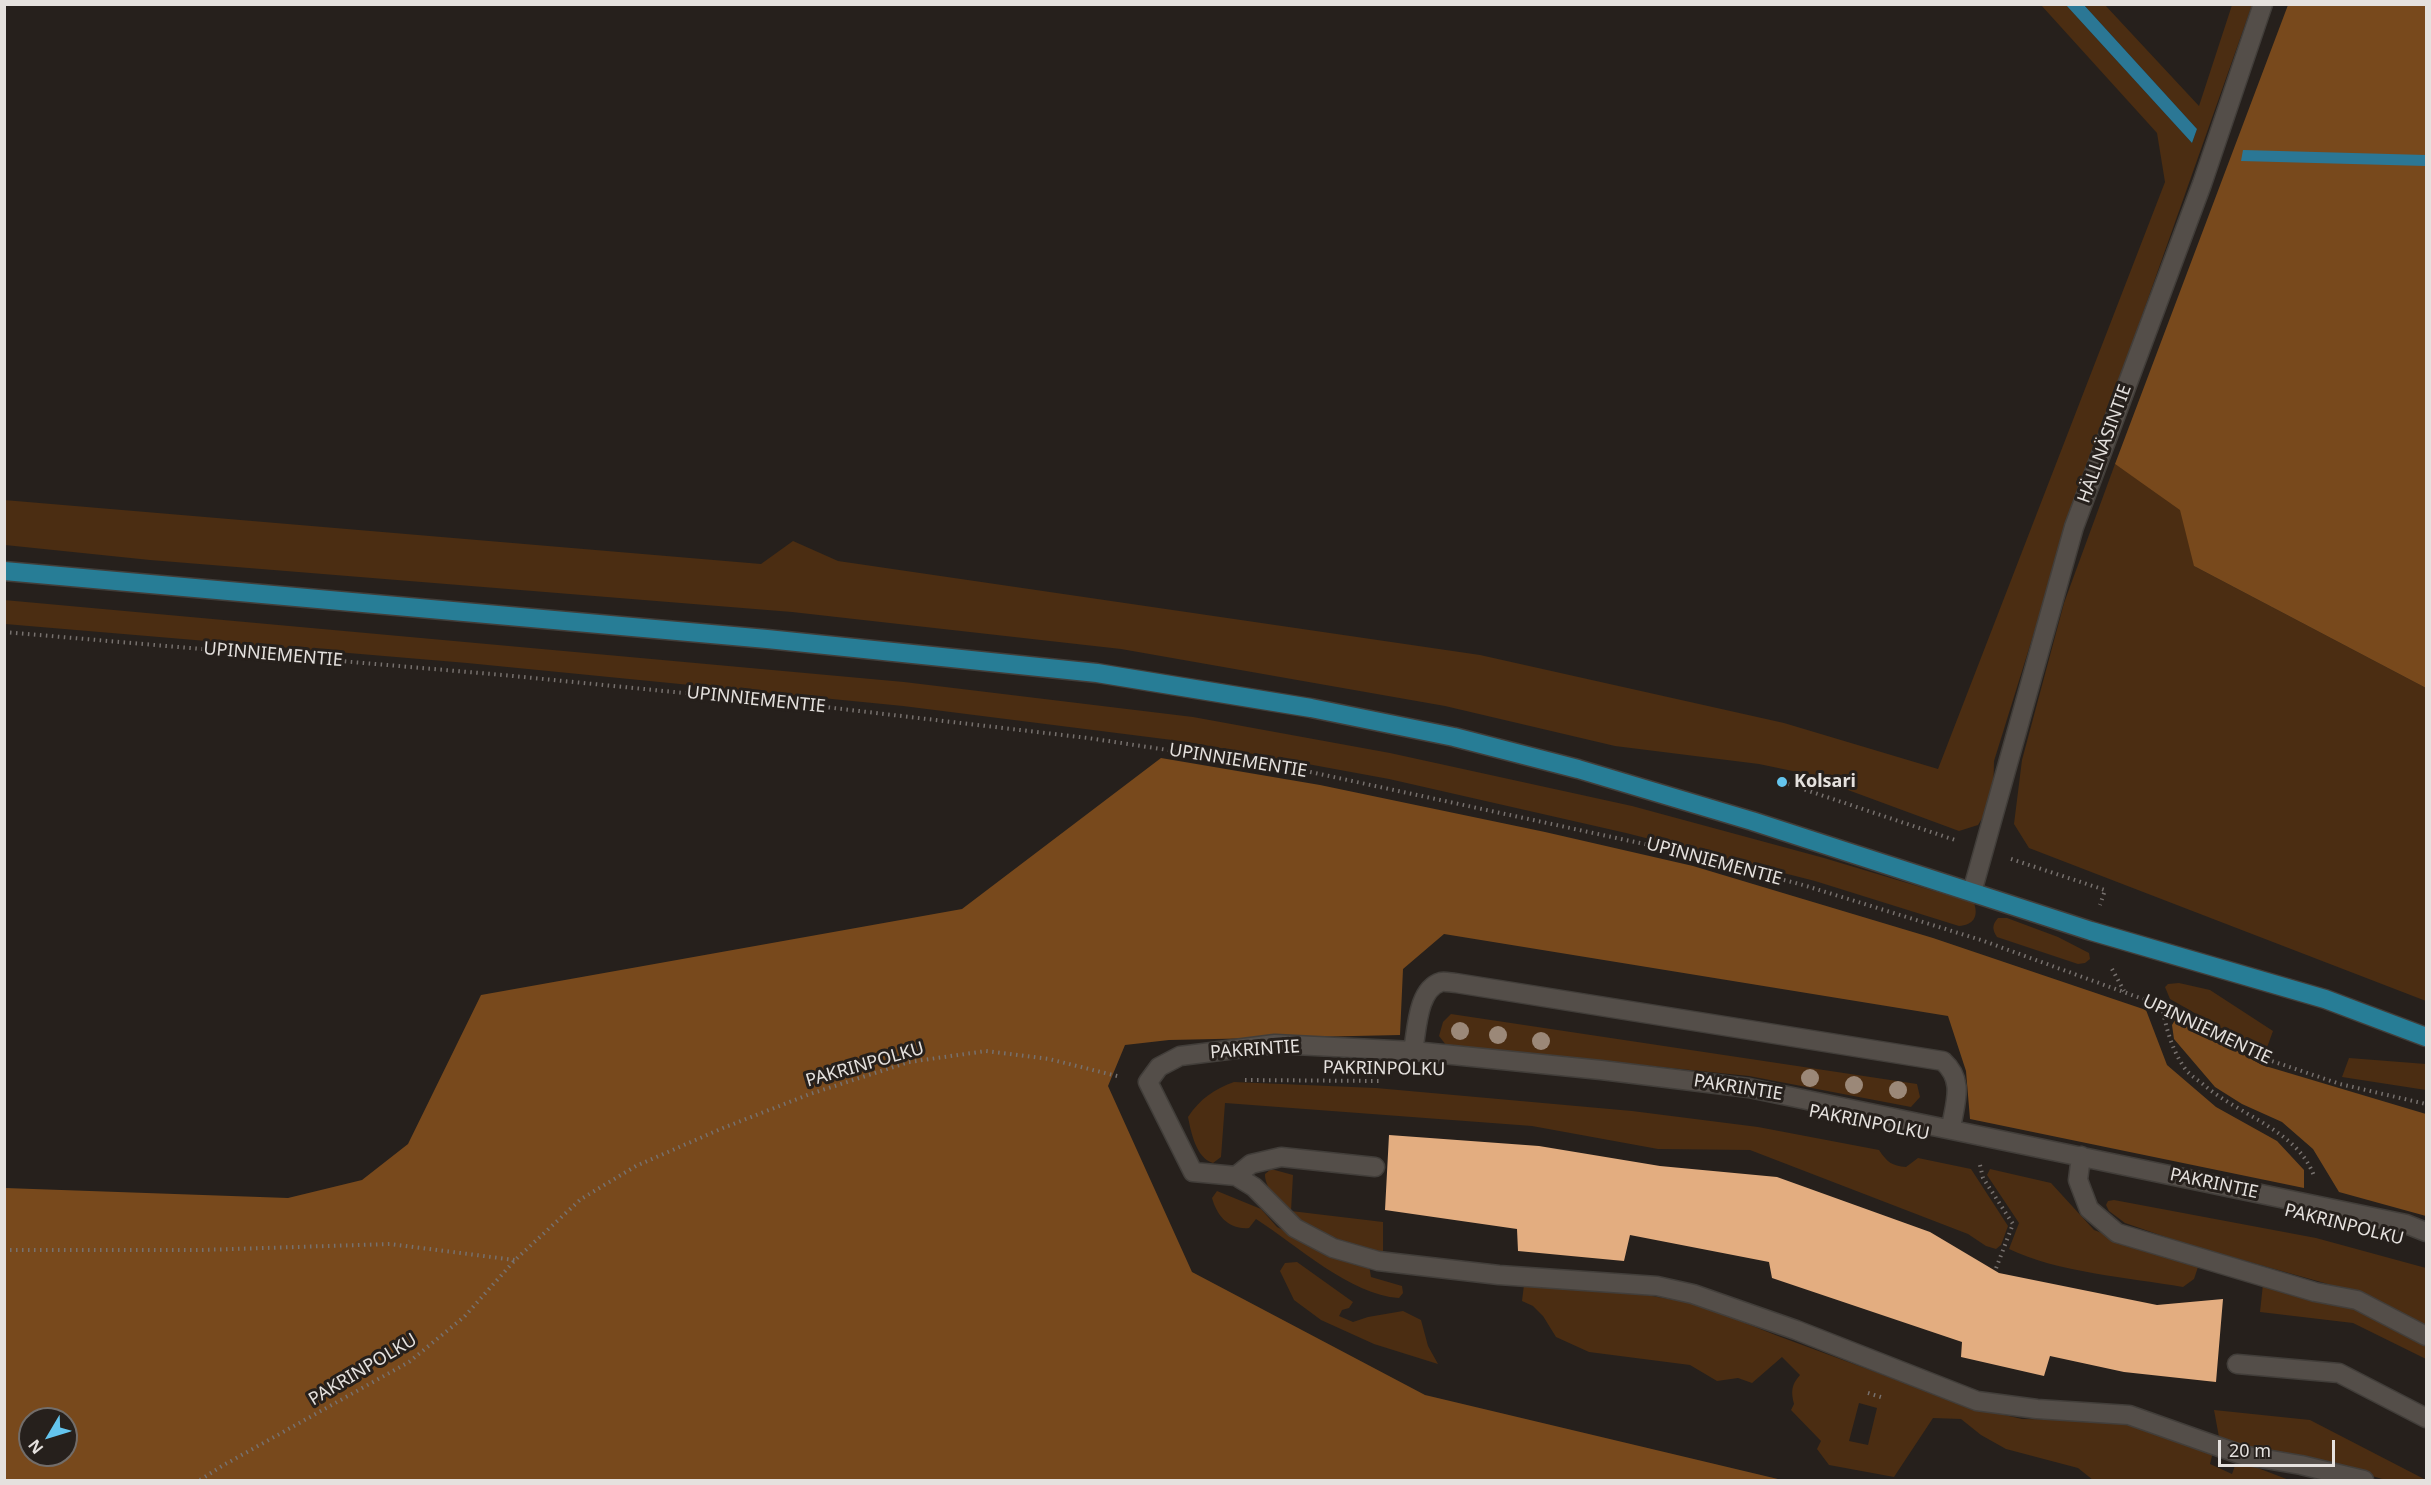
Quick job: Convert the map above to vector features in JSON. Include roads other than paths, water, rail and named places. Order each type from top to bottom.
[{"type":"main road","points":[[4,571],[814,644],[1097,673],[1266,700],[1454,737],[1578,770],[1752,821],[2091,931],[2325,999],[2427,1037]]},
{"type":"street","name":"HÄLLNÄSINTIE","points":[[1972,892],[2074,527],[2202,184],[2263,4]]},
{"type":"street","points":[[1413,1051],[1423,1000],[1431,988],[1442,982],[1456,983],[1943,1061],[1958,1081],[1951,1128]]},
{"type":"street","name":"PAKRINTIE","points":[[1236,1176],[1193,1172],[1148,1082],[1159,1067],[1180,1056],[1275,1044],[1413,1051],[1749,1088],[2406,1224],[2427,1232]]},
{"type":"street","points":[[2081,1156],[2078,1180],[2089,1209],[2117,1233],[2315,1292],[2357,1300],[2427,1336]]},
{"type":"street","points":[[1375,1167],[1281,1157],[1251,1164],[1236,1176],[1254,1187],[1295,1228],[1333,1248],[1378,1261],[1499,1275],[1666,1288],[1693,1294],[1789,1327],[1977,1401],[2037,1409],[2129,1415],[2242,1455],[2301,1465],[2364,1480]]},
{"type":"street","points":[[2237,1364],[2339,1373],[2427,1419]]},
{"type":"water","points":[[2066,5],[2084,5],[2197,129],[2192,143]]},
{"type":"water","points":[[2243,150],[2426,155],[2426,166],[2241,161]]},
{"type":"place","name":"Kolsari","points":[[1782,782]]}]
